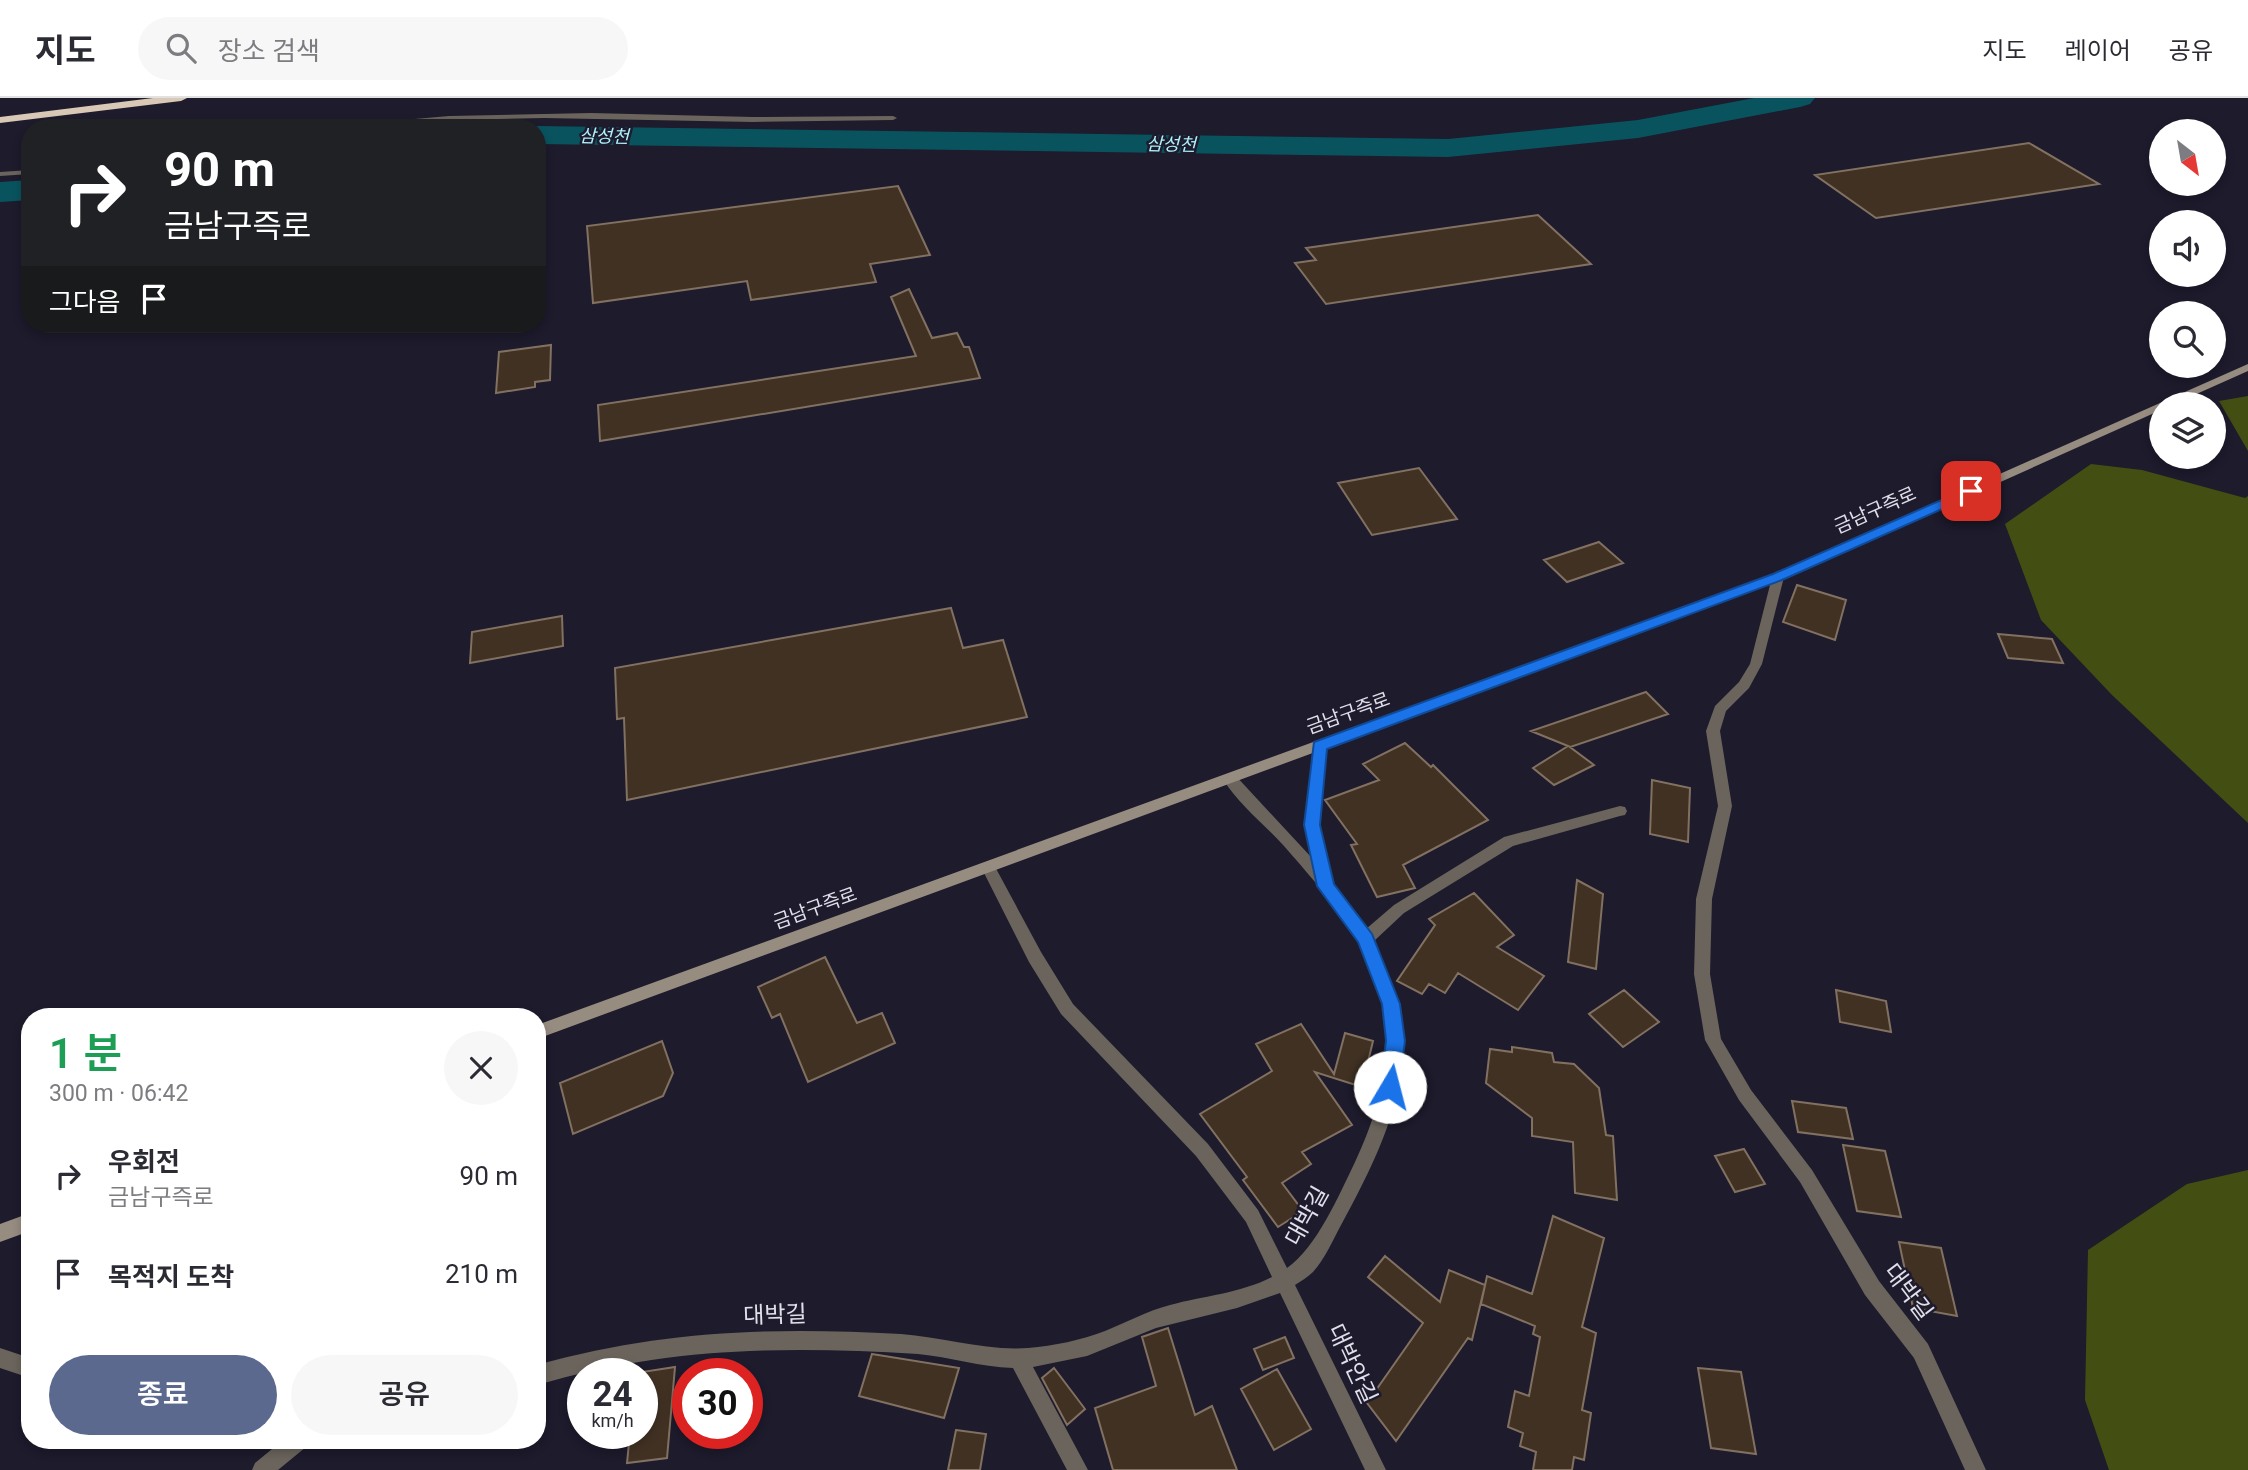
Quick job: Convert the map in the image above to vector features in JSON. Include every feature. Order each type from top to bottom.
[{"type":"highway","points":[[0,108],[91,98]]},
{"type":"highway","points":[[0,120],[181,98]]},
{"type":"main road","points":[[2193,392],[2248,367]]},
{"type":"main road","name":"금남구즉로","points":[[546,1029],[1778,577],[2149,412]]},
{"type":"main road","points":[[0,1233],[21,1225]]},
{"type":"street","points":[[431,119],[534,115],[737,119],[893,118]]},
{"type":"street","points":[[0,174],[21,173]]},
{"type":"street","name":"대박길","points":[[1778,577],[1756,664],[1744,685],[1720,709],[1713,731],[1725,806],[1704,899],[1702,974],[1713,1040],[1745,1095],[1805,1176],[1872,1288],[1921,1350],[1976,1470]]},
{"type":"street","name":"대박길","points":[[1320,746],[1312,825],[1326,886]]},
{"type":"street","name":"대박길","points":[[546,1372],[576,1362],[699,1343],[816,1338],[933,1346],[988,1357],[1018,1358],[1092,1345],[1163,1316],[1245,1299],[1307,1266],[1364,1162],[1381,1122],[1390,1087],[1396,1041],[1391,1004],[1365,939],[1326,886],[1230,779]]},
{"type":"street","points":[[1365,939],[1399,909],[1509,841],[1620,811]]},
{"type":"street","name":"대박안길","points":[[988,867],[1035,957],[1067,1009],[1202,1150],[1252,1216],[1376,1470]]},
{"type":"street","points":[[0,1358],[21,1365]]},
{"type":"street","points":[[1018,1358],[1078,1470]]},
{"type":"street","points":[[262,1470],[288,1449]]},
{"type":"green space","points":[[2248,396],[2248,451],[2226,413],[2226,400]]},
{"type":"green space","points":[[2091,464],[2142,470],[2245,498],[2248,496],[2248,823],[2112,695],[2041,620],[2005,524]]},
{"type":"green space","points":[[2248,1170],[2248,1470],[2109,1470],[2085,1400],[2088,1250],[2187,1184]]},
{"type":"building","points":[[2029,143],[2099,184],[1876,218],[1815,175]]},
{"type":"building","points":[[898,186],[930,255],[870,264],[876,282],[751,300],[747,281],[593,303],[587,226]]},
{"type":"building","points":[[1538,215],[1591,264],[1326,304],[1295,263],[1316,260],[1306,248]]},
{"type":"building","points":[[909,289],[932,338],[957,333],[964,347],[969,347],[980,378],[600,441],[598,405],[916,356],[891,297]]},
{"type":"building","points":[[551,345],[550,380],[535,382],[535,387],[496,393],[499,352]]},
{"type":"building","points":[[1419,468],[1457,519],[1372,535],[1338,483]]},
{"type":"building","points":[[1599,542],[1623,563],[1567,582],[1544,560]]},
{"type":"building","points":[[1797,585],[1846,600],[1835,640],[1783,622]]},
{"type":"building","points":[[951,608],[963,648],[1003,640],[1027,717],[627,800],[624,718],[617,719],[615,668]]},
{"type":"building","points":[[562,616],[563,646],[470,663],[472,632]]},
{"type":"building","points":[[1998,634],[2052,639],[2063,663],[2008,658]]},
{"type":"building","points":[[1646,692],[1668,714],[1570,747],[1594,765],[1554,785],[1533,768],[1568,746],[1531,731]]},
{"type":"building","points":[[1405,743],[1431,767],[1433,765],[1488,820],[1403,865],[1415,888],[1377,897],[1351,845],[1357,844],[1325,800],[1379,780],[1363,764]]},
{"type":"building","points":[[1652,780],[1690,788],[1688,842],[1650,834]]},
{"type":"building","points":[[1577,880],[1603,894],[1596,969],[1568,962]]},
{"type":"building","points":[[1474,893],[1514,935],[1497,947],[1544,976],[1518,1010],[1458,973],[1445,993],[1429,984],[1422,994],[1397,981],[1435,925],[1429,919]]},
{"type":"building","points":[[825,957],[857,1023],[882,1013],[895,1043],[808,1082],[780,1014],[772,1018],[758,987]]},
{"type":"building","points":[[1624,990],[1659,1022],[1623,1047],[1589,1014]]},
{"type":"building","points":[[1836,990],[1886,1001],[1891,1032],[1840,1022]]},
{"type":"building","points":[[1301,1024],[1334,1074],[1345,1033],[1373,1041],[1362,1087],[1315,1072],[1352,1125],[1302,1152],[1311,1164],[1282,1183],[1303,1211],[1278,1227],[1243,1180],[1247,1177],[1200,1114],[1272,1071],[1256,1044]]},
{"type":"building","points":[[662,1041],[673,1073],[663,1096],[573,1134],[560,1083]]},
{"type":"building","points":[[1512,1047],[1552,1053],[1554,1062],[1574,1064],[1599,1088],[1606,1135],[1613,1136],[1617,1200],[1575,1193],[1573,1142],[1532,1136],[1532,1118],[1486,1083],[1490,1049],[1512,1052]]},
{"type":"building","points":[[1792,1101],[1846,1108],[1853,1139],[1798,1132]]},
{"type":"building","points":[[1843,1145],[1885,1151],[1901,1217],[1857,1211]]},
{"type":"building","points":[[1744,1149],[1765,1184],[1735,1192],[1715,1156]]},
{"type":"building","points":[[1553,1216],[1604,1238],[1582,1327],[1596,1333],[1582,1410],[1591,1413],[1584,1460],[1574,1457],[1572,1470],[1533,1470],[1536,1452],[1520,1446],[1523,1433],[1508,1427],[1515,1391],[1529,1396],[1540,1337],[1533,1334],[1535,1326],[1481,1304],[1487,1276],[1532,1294]]},
{"type":"building","points":[[1899,1242],[1941,1248],[1957,1316],[1913,1308]]},
{"type":"building","points":[[1385,1256],[1440,1302],[1449,1270],[1485,1285],[1472,1340],[1468,1338],[1396,1441],[1367,1403],[1423,1323],[1368,1277]]},
{"type":"building","points":[[1168,1328],[1195,1415],[1212,1406],[1237,1470],[1113,1470],[1095,1408],[1156,1386],[1142,1337]]},
{"type":"building","points":[[1285,1337],[1294,1358],[1263,1370],[1254,1349]]},
{"type":"building","points":[[872,1354],[959,1368],[944,1418],[859,1396]]},
{"type":"building","points":[[672,1367],[667,1458],[627,1463],[628,1449],[658,1449],[658,1370]]},
{"type":"building","points":[[1054,1368],[1085,1409],[1067,1425],[1042,1378]]},
{"type":"building","points":[[1698,1368],[1741,1372],[1756,1454],[1711,1448]]},
{"type":"building","points":[[1277,1369],[1311,1429],[1274,1450],[1241,1389]]},
{"type":"building","points":[[956,1430],[986,1434],[980,1470],[948,1470]]},
{"type":"waterway","name":"삼성천","points":[[546,135],[1448,148],[1638,129],[1800,98]]},
{"type":"waterway","name":"삼성천","points":[[0,192],[21,191]]},
{"type":"route","points":[[1390,1087],[1396,1041],[1391,1004],[1365,939],[1326,886],[1312,825],[1320,746],[1778,577],[1971,491]]}]
